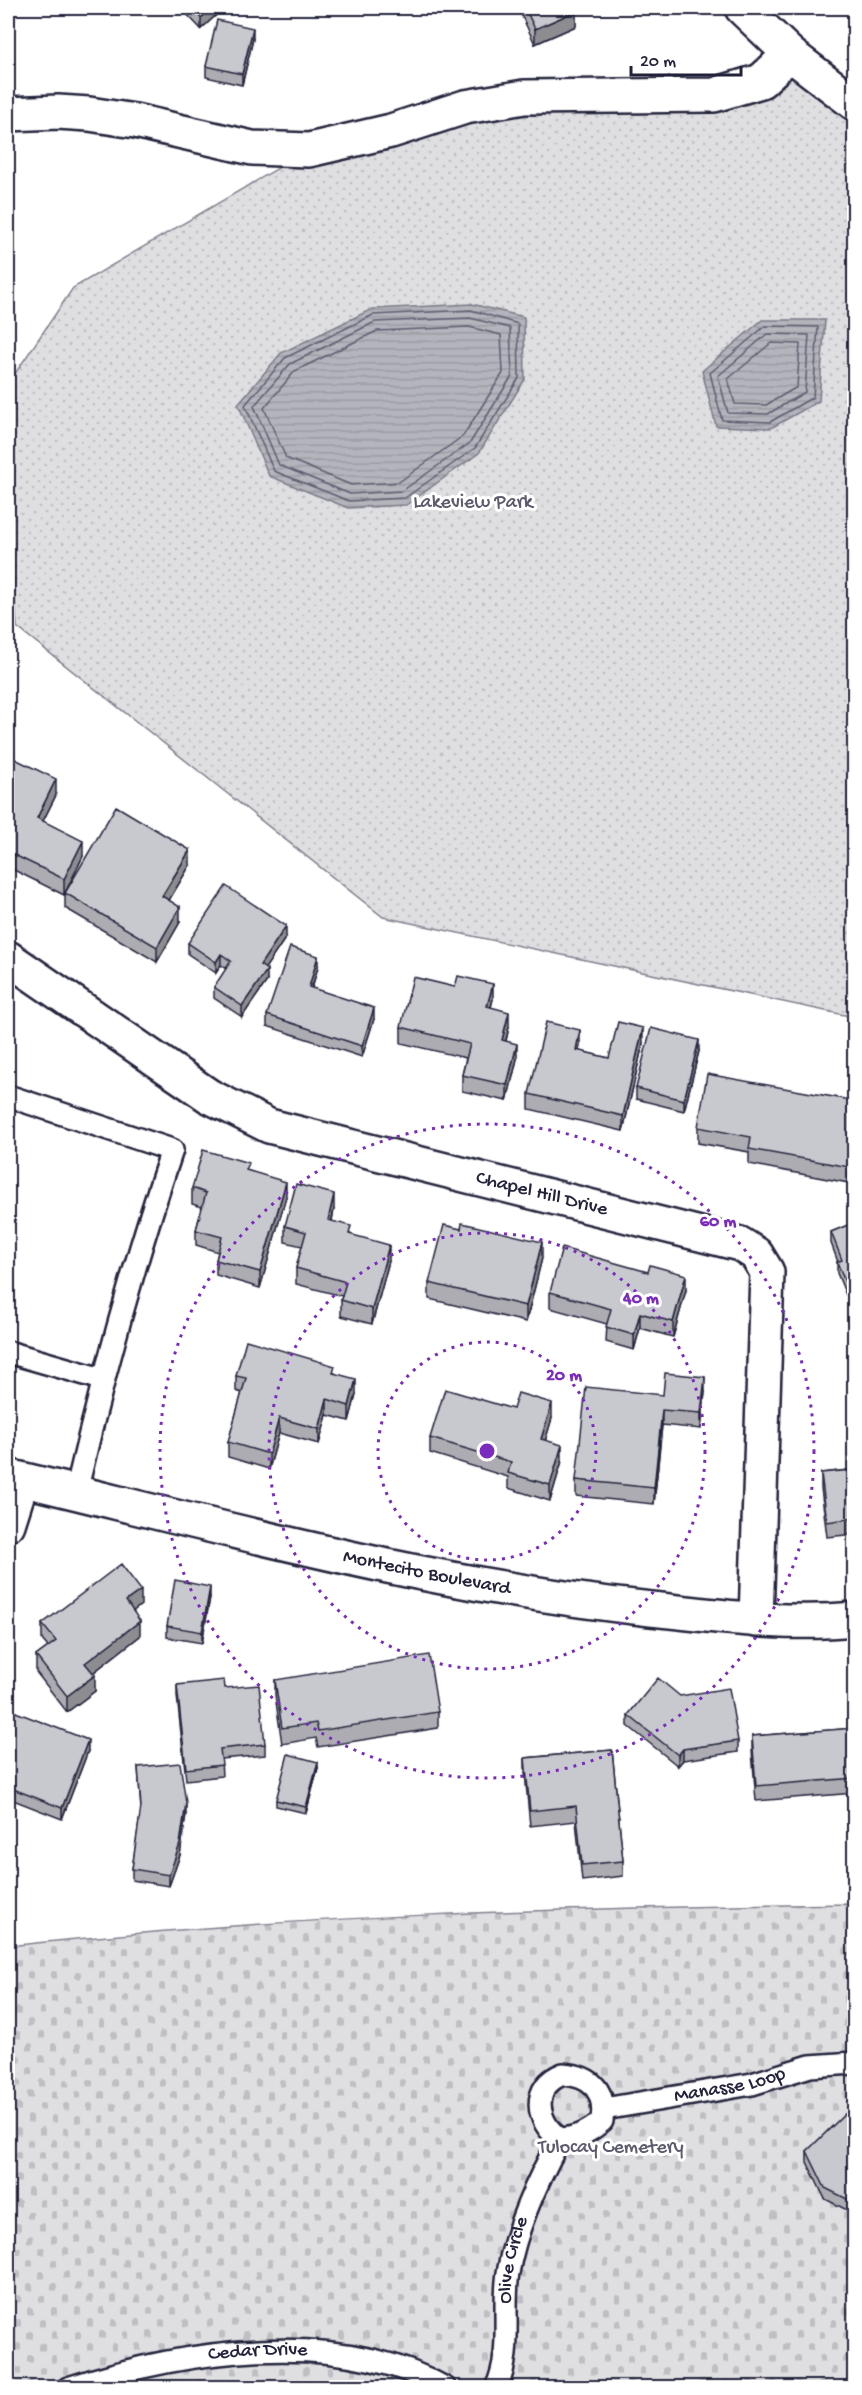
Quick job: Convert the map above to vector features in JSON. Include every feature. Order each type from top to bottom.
[{"type":"street","points":[[742,8],[790,54],[855,103]]},
{"type":"street","points":[[8,114],[58,112],[89,114],[135,121],[252,148],[309,150],[391,131],[465,107],[524,98],[714,95],[761,81],[790,54]]},
{"type":"street","name":"Chapel Hill Drive","points":[[9,963],[208,1096],[269,1126],[740,1244],[756,1254],[767,1272],[756,1620]]},
{"type":"street","points":[[8,1524],[15,1478]]},
{"type":"street","name":"Montecito Boulevard","points":[[15,1478],[378,1565],[558,1599],[756,1620],[855,1619]]},
{"type":"lane","points":[[8,1096],[172,1150],[143,1238],[102,1378],[76,1492]]},
{"type":"lane","points":[[8,1352],[102,1378]]},
{"type":"lane","name":"Manasse Loop","points":[[604,2109],[752,2084],[810,2066],[855,2063]]},
{"type":"lane","points":[[563,2074],[585,2078],[598,2088],[604,2109],[602,2121],[593,2128],[573,2138],[560,2139],[542,2120],[539,2104],[544,2090],[554,2078],[563,2074]]},
{"type":"lane","name":"Olive Circle","points":[[496,2388],[504,2372],[508,2275],[512,2254],[530,2198],[560,2139]]},
{"type":"lane","name":"Cedar Drive","points":[[68,2388],[152,2363],[273,2350],[353,2357],[392,2366],[445,2388]]},
{"type":"green space","name":"Lakeview Park","points":[[791,54],[854,103],[854,1017],[383,917],[17,627],[8,500],[8,384],[73,288],[309,150],[465,107],[714,95]]},
{"type":"green space","name":"Tulocay Cemetery","points":[[854,1904],[854,2387],[8,2387],[8,1946],[113,1935],[325,1920],[536,1911]]},
{"type":"water","points":[[472,304],[524,317],[525,379],[479,453],[406,505],[348,508],[269,476],[238,404],[281,353],[372,309]]},
{"type":"water","points":[[762,320],[825,320],[819,401],[771,428],[716,426],[702,371]]},
{"type":"building","points":[[191,8],[212,8],[201,18]]},
{"type":"building","points":[[525,8],[575,8],[576,11],[535,29]]},
{"type":"building","points":[[217,20],[253,28],[242,74],[206,66]]},
{"type":"building","points":[[13,758],[56,779],[37,818],[83,841],[64,879],[8,852],[8,769]]},
{"type":"building","points":[[116,806],[190,850],[162,896],[180,907],[157,947],[65,893]]},
{"type":"building","points":[[226,886],[286,926],[260,965],[267,970],[242,1006],[214,987],[231,961],[221,954],[216,962],[188,943]]},
{"type":"building","points":[[290,947],[318,956],[309,987],[374,1008],[362,1046],[267,1015]]},
{"type":"building","points":[[458,976],[493,984],[487,1006],[509,1012],[502,1040],[517,1044],[507,1085],[462,1075],[470,1044],[401,1027],[413,977],[455,987]]},
{"type":"building","points":[[546,1022],[580,1030],[576,1050],[609,1058],[618,1022],[643,1028],[623,1116],[529,1094]]},
{"type":"building","points":[[651,1028],[699,1040],[684,1100],[636,1088]]},
{"type":"building","points":[[707,1074],[855,1101],[855,1135],[849,1167],[749,1149],[751,1137],[698,1127]]},
{"type":"building","points":[[203,1150],[249,1163],[246,1170],[286,1182],[260,1272],[216,1260],[222,1237],[196,1230],[206,1193],[192,1188]]},
{"type":"building","points":[[296,1184],[334,1194],[328,1220],[351,1226],[349,1234],[389,1245],[372,1309],[341,1300],[346,1282],[296,1268],[306,1232],[285,1226]]},
{"type":"building","points":[[855,1222],[855,1301],[853,1301],[837,1262],[842,1260],[831,1232]]},
{"type":"building","points":[[462,1223],[542,1242],[526,1306],[429,1283],[444,1225],[461,1229]]},
{"type":"building","points":[[562,1248],[648,1272],[650,1265],[686,1275],[673,1322],[640,1313],[634,1335],[606,1327],[611,1309],[550,1292]]},
{"type":"building","points":[[246,1340],[335,1366],[333,1373],[356,1379],[349,1406],[327,1399],[319,1429],[279,1418],[269,1454],[228,1442],[246,1378],[236,1376]]},
{"type":"building","points":[[665,1373],[705,1377],[701,1413],[662,1410],[654,1488],[576,1480],[586,1387],[663,1395]]},
{"type":"building","points":[[445,1389],[513,1409],[518,1393],[552,1403],[541,1439],[562,1445],[550,1485],[508,1473],[511,1462],[430,1438]]},
{"type":"building","points":[[849,1448],[855,1448],[855,1518],[827,1522],[821,1473],[851,1470]]},
{"type":"building","points":[[121,1564],[141,1590],[126,1601],[140,1621],[85,1663],[95,1675],[67,1696],[36,1656],[56,1641],[42,1624]]},
{"type":"building","points":[[175,1580],[210,1587],[202,1632],[167,1626]]},
{"type":"building","points":[[429,1655],[438,1712],[318,1731],[316,1723],[282,1728],[275,1680]]},
{"type":"building","points":[[658,1678],[680,1696],[729,1688],[738,1741],[683,1749],[678,1755],[628,1715]]},
{"type":"building","points":[[224,1680],[225,1688],[259,1685],[265,1744],[220,1749],[222,1765],[186,1769],[177,1685]]},
{"type":"building","points":[[13,1711],[88,1740],[62,1808],[8,1787],[8,1726]]},
{"type":"building","points":[[855,1728],[855,1778],[756,1786],[752,1736]]},
{"type":"building","points":[[612,1750],[623,1861],[582,1865],[576,1806],[530,1811],[525,1758]]},
{"type":"building","points":[[288,1754],[318,1762],[306,1807],[276,1800]]},
{"type":"building","points":[[180,1763],[186,1803],[180,1844],[169,1875],[132,1869],[141,1807],[138,1767]]},
{"type":"building","points":[[846,2113],[855,2117],[855,2203],[825,2188],[807,2151]]}]
